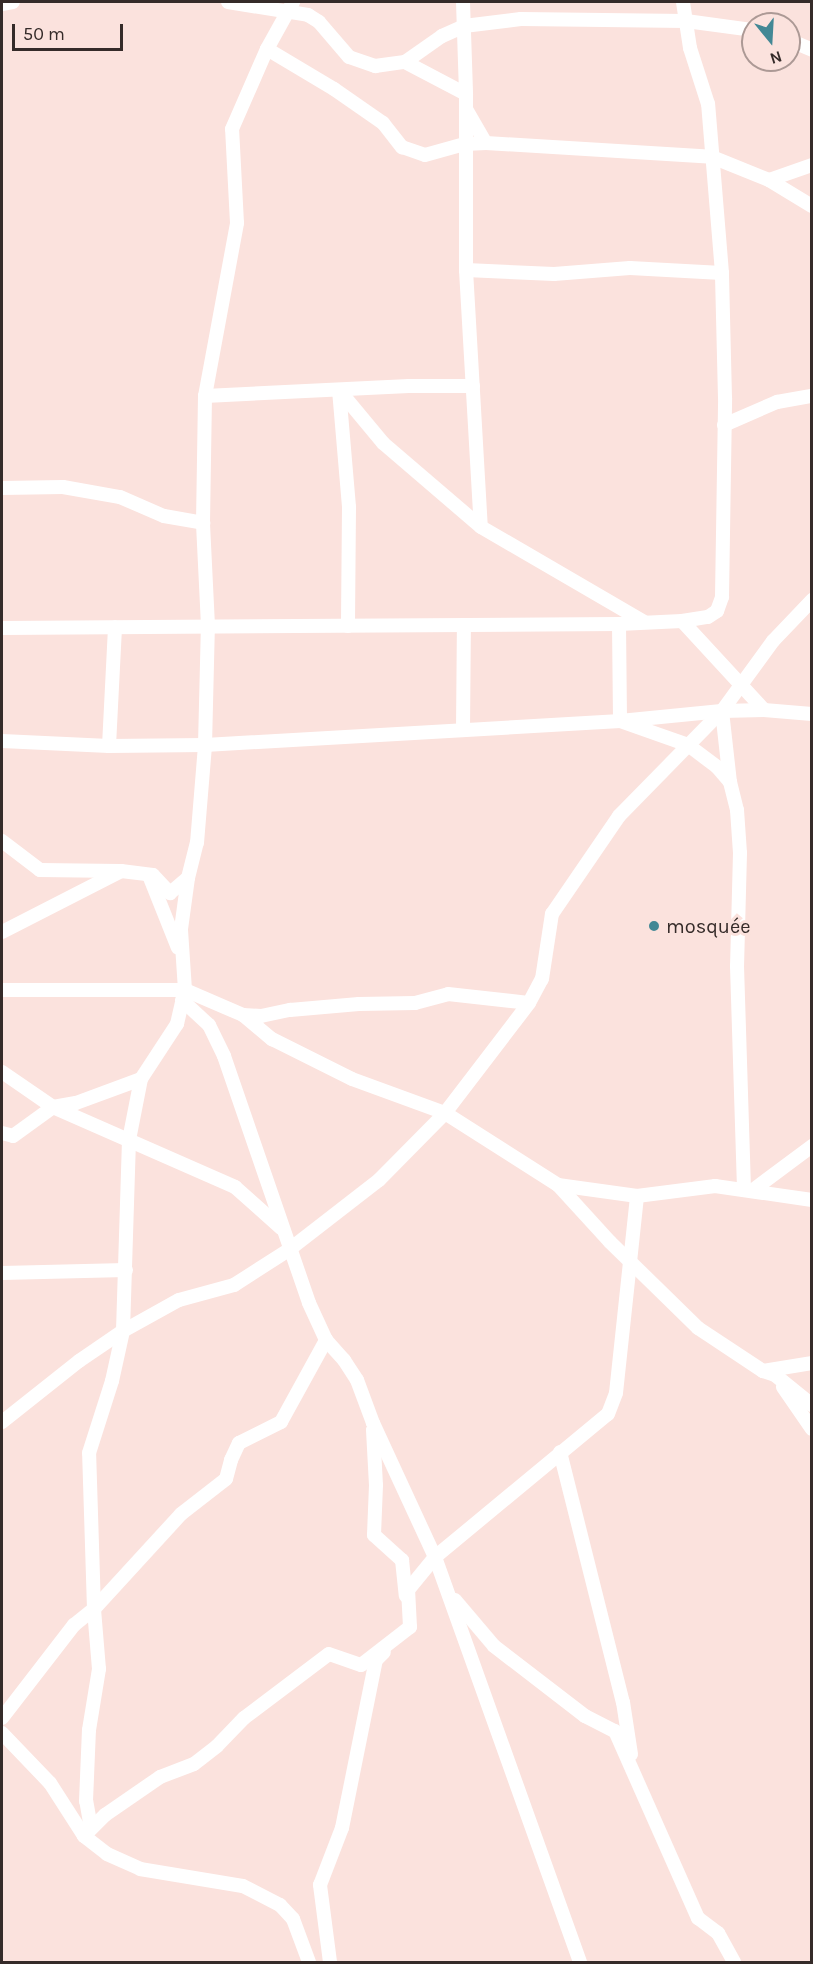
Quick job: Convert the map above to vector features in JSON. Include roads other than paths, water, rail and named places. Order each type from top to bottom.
[{"type":"street","points":[[2,4],[13,2]]},
{"type":"street","points":[[228,2],[290,6],[319,22],[349,57],[375,66],[405,62],[442,36],[464,26],[521,19],[667,20],[741,28]]},
{"type":"street","points":[[463,2],[466,100],[466,270],[481,527]]},
{"type":"street","points":[[2,628],[619,624],[682,621],[708,616],[717,611],[722,597],[724,425],[722,273],[708,104],[690,48],[682,2]]},
{"type":"street","points":[[87,1832],[89,1730],[99,1669],[94,1609],[89,1453],[111,1381],[123,1331],[129,1140],[141,1079],[177,1024],[184,995],[181,929],[188,878],[197,843],[205,745],[208,626],[203,523],[205,396],[237,223],[232,129],[267,49],[290,6]]},
{"type":"street","points":[[667,20],[690,48]]},
{"type":"street","points":[[267,49],[334,88],[383,123],[402,147],[425,155],[465,144],[486,143],[712,157],[769,180],[812,206]]},
{"type":"street","points":[[405,62],[466,100],[486,143]]},
{"type":"street","points":[[769,180],[812,165]]},
{"type":"street","points":[[466,270],[555,274],[630,268],[722,273]]},
{"type":"street","points":[[205,396],[473,386]]},
{"type":"street","points":[[339,390],[383,443],[481,527],[644,622]]},
{"type":"street","points":[[339,390],[349,507],[348,626]]},
{"type":"street","points":[[724,425],[777,402],[812,396]]},
{"type":"street","points":[[2,488],[63,487],[120,497],[164,516],[203,523]]},
{"type":"street","points":[[2,1422],[79,1361],[123,1331],[178,1300],[234,1285],[290,1249],[379,1180],[445,1113],[529,1003],[542,979],[552,914],[619,816],[722,711],[773,641],[812,600]]},
{"type":"street","points":[[705,646],[708,616]]},
{"type":"street","points":[[682,621],[764,710]]},
{"type":"street","points":[[619,624],[620,721]]},
{"type":"street","points":[[463,730],[464,625]]},
{"type":"street","points":[[109,746],[115,627]]},
{"type":"street","points":[[2,741],[109,746],[205,745],[620,721],[722,711],[764,710],[812,714]]},
{"type":"street","points":[[722,711],[730,782],[737,810],[740,853],[737,966],[748,1190]]},
{"type":"street","points":[[620,721],[688,745],[717,767],[730,782]]},
{"type":"street","points":[[2,841],[40,870],[121,871],[153,875],[170,893],[188,878]]},
{"type":"street","points":[[2,932],[121,871],[152,878],[182,962]]},
{"type":"street","points":[[2,990],[184,995],[243,1015],[261,1016],[290,1010],[359,1004],[415,1003],[448,994],[529,1003]]},
{"type":"street","points":[[184,995],[209,1025],[224,1056],[290,1249],[326,1340],[344,1360],[357,1380],[373,1423],[435,1557],[580,1962]]},
{"type":"street","points":[[243,1015],[272,1040],[352,1079],[445,1113],[558,1185],[698,1328],[769,1373],[812,1405]]},
{"type":"street","points":[[2,1072],[53,1107],[235,1187],[283,1229]]},
{"type":"street","points":[[2,1133],[13,1136],[53,1107],[76,1103],[141,1079]]},
{"type":"street","points":[[748,1190],[812,1146]]},
{"type":"street","points":[[558,1185],[637,1196],[715,1186],[812,1200]]},
{"type":"street","points":[[330,1962],[320,1885],[342,1828],[376,1660],[410,1627],[408,1590],[435,1557],[608,1414],[616,1393],[637,1196]]},
{"type":"street","points":[[2,1273],[126,1270]]},
{"type":"street","points":[[2,1718],[74,1625],[94,1609],[182,1514],[226,1479],[239,1443],[281,1422],[326,1340]]},
{"type":"street","points":[[769,1373],[812,1363]]},
{"type":"street","points":[[769,1373],[812,1429]]},
{"type":"street","points":[[373,1423],[376,1485],[374,1535],[402,1560],[410,1627]]},
{"type":"street","points":[[561,1452],[623,1702],[633,1767]]},
{"type":"street","points":[[446,1588],[471,1622],[494,1646],[585,1716],[615,1731],[633,1767],[698,1918],[718,1933],[734,1962]]},
{"type":"street","points":[[87,1832],[105,1815],[160,1777],[194,1764],[217,1746],[244,1718],[328,1654],[361,1665],[410,1627]]},
{"type":"street","points":[[2,1733],[50,1783],[87,1832],[107,1854],[140,1869],[243,1886],[280,1905],[292,1919],[309,1962]]},
{"type":"place","name":"mosquée","points":[[654,926]]}]
